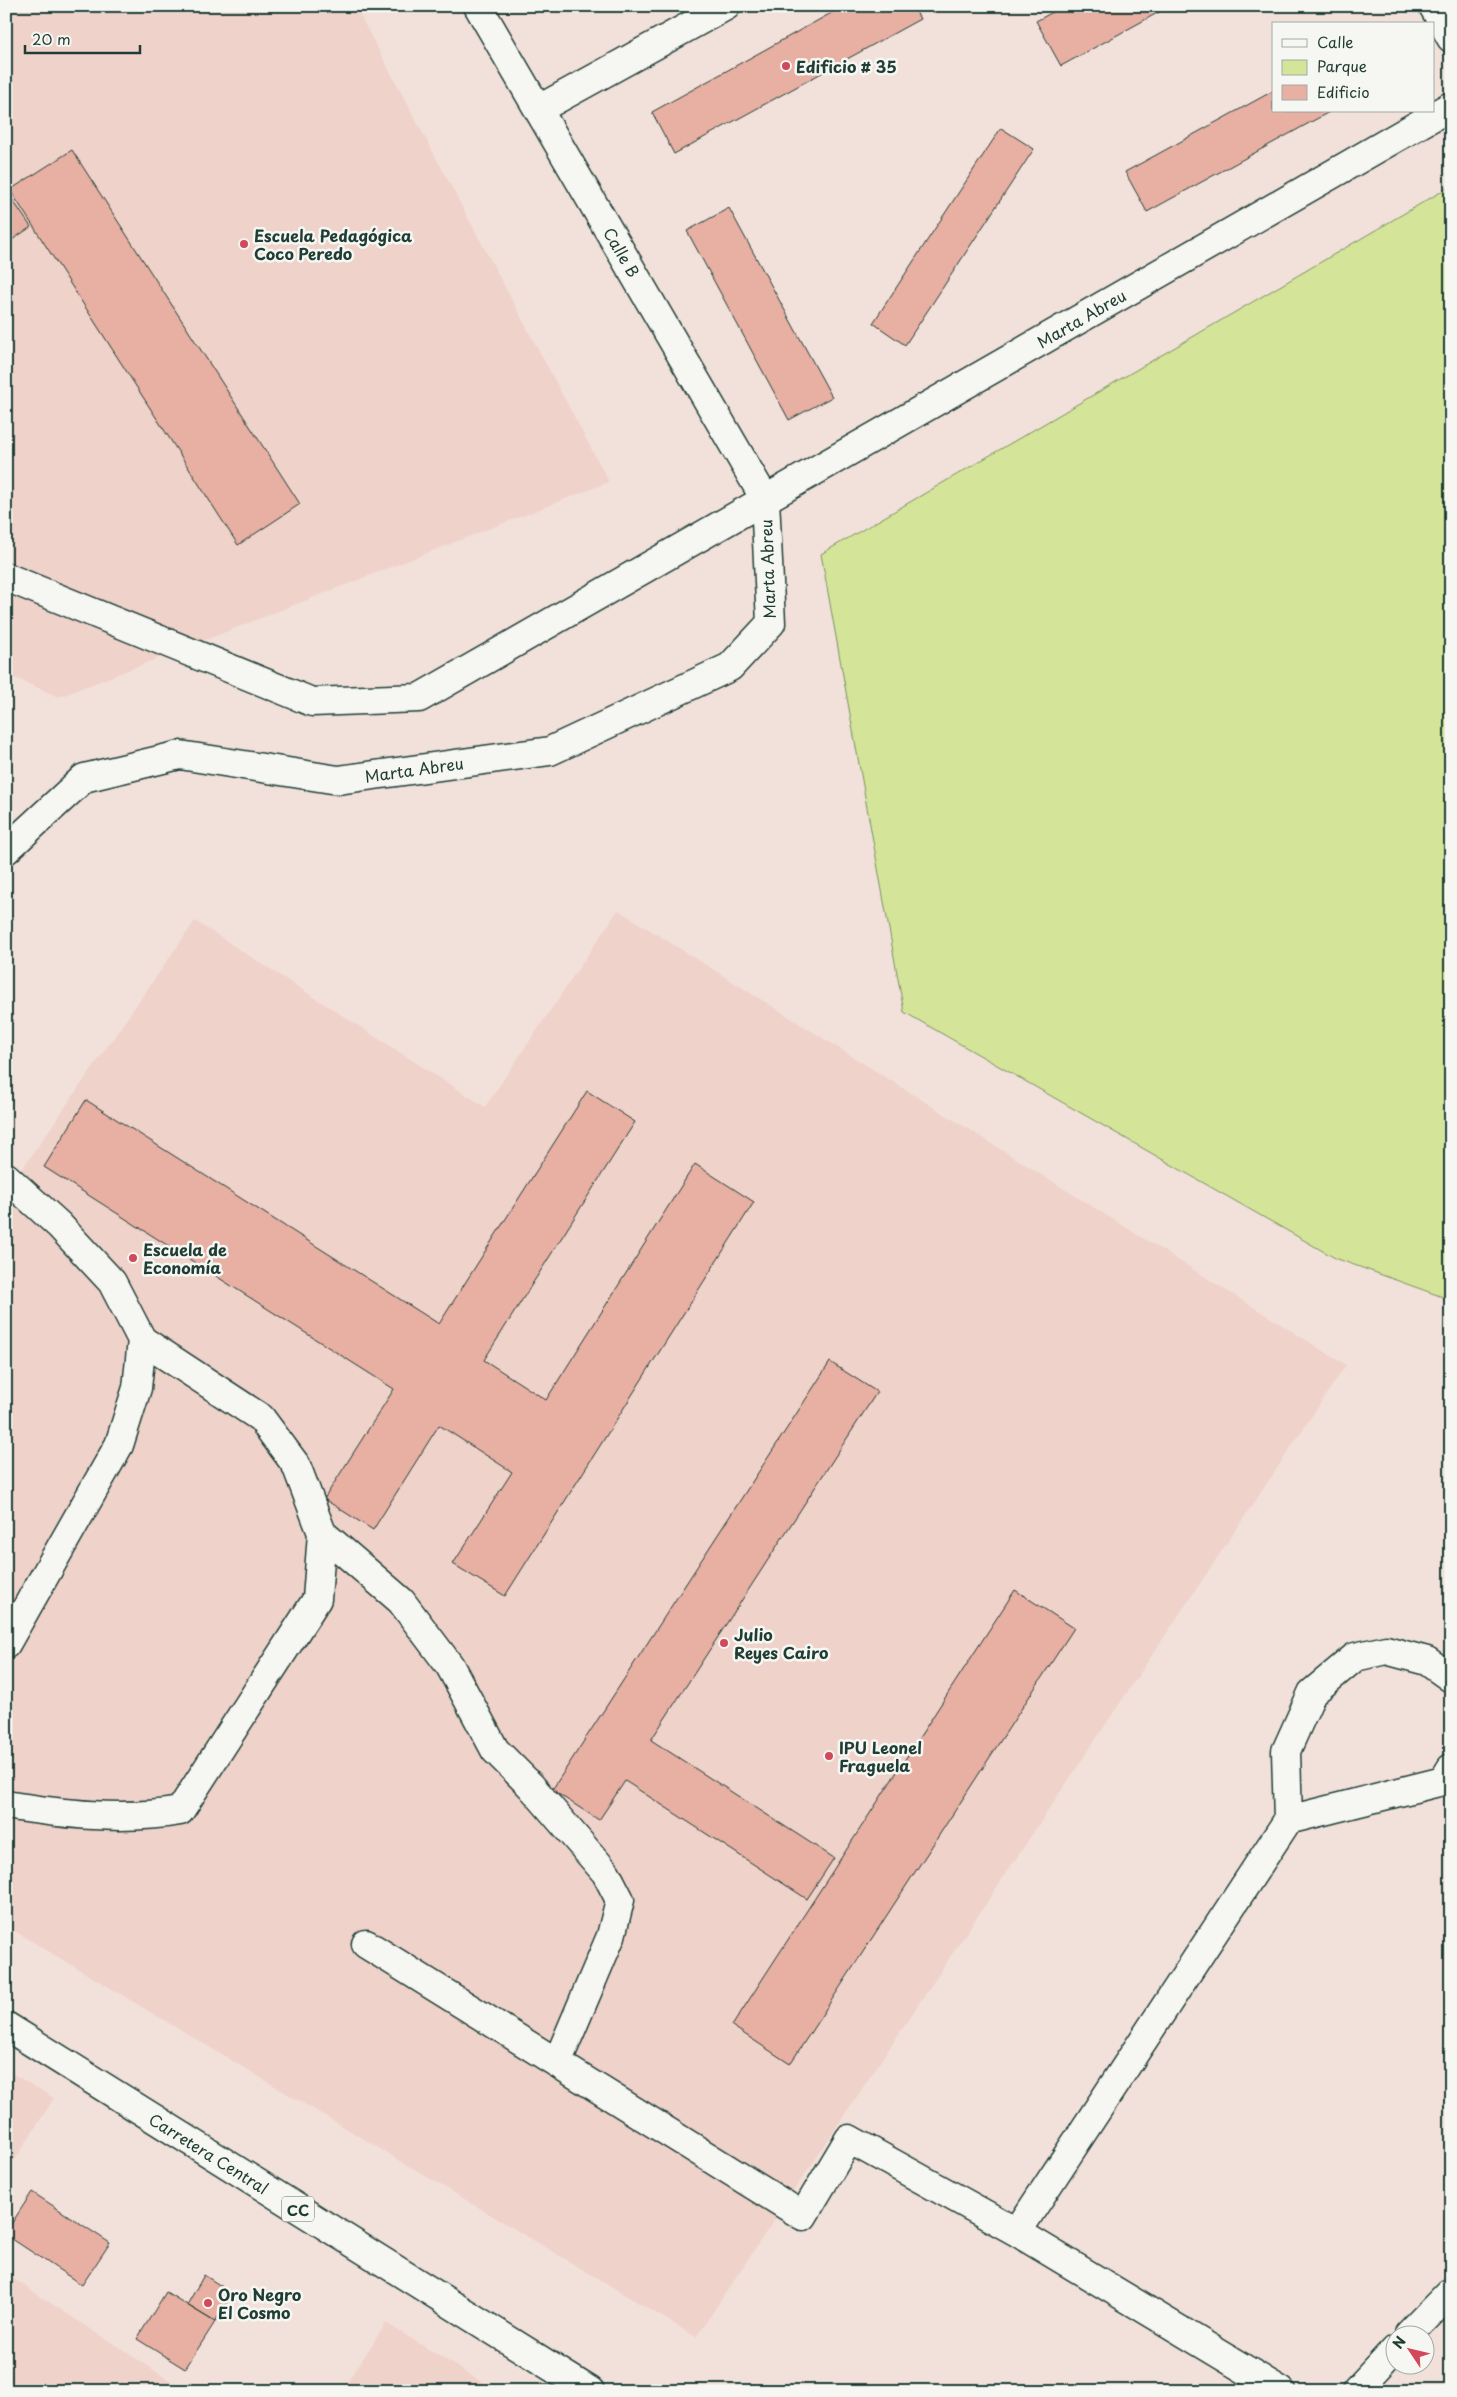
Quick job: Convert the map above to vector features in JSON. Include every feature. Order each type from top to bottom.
[{"type":"street","name":"Calle B","points":[[478,6],[764,499]]},
{"type":"street","points":[[539,109],[726,6]]},
{"type":"street","points":[[1433,6],[1451,38]]},
{"type":"street","name":"Marta Abreu","points":[[6,850],[84,778],[180,755],[338,780],[550,751],[730,667],[771,623],[764,499],[1451,106]]},
{"type":"street","points":[[6,577],[312,702],[419,698],[764,499]]},
{"type":"street","points":[[6,1177],[59,1225],[112,1282],[142,1340],[262,1418],[296,1465],[322,1533],[317,1599],[180,1811],[150,1816],[43,1811],[6,1805]]},
{"type":"street","points":[[6,1644],[119,1445],[137,1388],[142,1340]]},
{"type":"street","points":[[322,1533],[401,1601],[450,1666],[495,1750],[531,1786],[606,1873],[620,1900],[611,1936],[557,2063]]},
{"type":"street","points":[[1017,2232],[1288,1820],[1286,1751],[1312,1693],[1355,1657],[1386,1650],[1428,1661],[1451,1678]]},
{"type":"street","points":[[1288,1820],[1443,1781],[1451,1768]]},
{"type":"street","points":[[366,1944],[803,2216],[849,2139],[1017,2232],[1281,2391]]},
{"type":"street","name":"Carretera Central","points":[[6,2026],[590,2391]]},
{"type":"street","points":[[1419,2324],[1451,2290]]},
{"type":"street","points":[[1356,2391],[1384,2361]]},
{"type":"shaded area","name":"Escuela Pedagógica Coco Peredo","points":[[6,6],[355,6],[609,482],[59,697],[6,674]]},
{"type":"shaded area","points":[[618,910],[1346,1365],[696,2337],[6,1926],[6,1192],[195,921],[485,1107]]},
{"type":"shaded area","points":[[6,2070],[54,2098],[6,2174]]},
{"type":"shaded area","points":[[6,2274],[186,2391],[6,2391]]},
{"type":"shaded area","points":[[386,2323],[496,2391],[342,2391]]},
{"type":"green space","points":[[1451,186],[1451,1300],[1335,1258],[904,1012],[821,554]]},
{"type":"building","name":"Edificio # 35","points":[[844,6],[913,6],[920,19],[674,154],[652,112]]},
{"type":"building","points":[[1064,6],[1170,6],[1061,66],[1036,21]]},
{"type":"building","points":[[1272,92],[1272,112],[1329,112],[1147,212],[1125,172]]},
{"type":"building","points":[[1001,128],[1034,149],[905,345],[873,323]]},
{"type":"building","points":[[72,150],[300,504],[238,545],[10,190]]},
{"type":"building","points":[[10,196],[31,227],[6,244],[6,199]]},
{"type":"building","points":[[729,208],[832,397],[789,420],[687,231]]},
{"type":"building","points":[[587,1091],[635,1122],[484,1360],[546,1400],[695,1164],[754,1202],[505,1596],[453,1564],[512,1472],[439,1425],[373,1530],[324,1499],[394,1389],[44,1167],[86,1100],[439,1324]]},
{"type":"building","points":[[830,1362],[877,1392],[651,1740],[834,1858],[807,1899],[625,1781],[599,1820],[552,1790]]},
{"type":"building","points":[[1015,1590],[1074,1628],[790,2064],[732,2026]]},
{"type":"building","points":[[32,2192],[110,2243],[82,2285],[6,2235],[6,2232]]},
{"type":"building","points":[[204,2275],[232,2293],[215,2322],[187,2305]]},
{"type":"building","points":[[166,2292],[215,2322],[185,2369],[137,2339]]},
{"type":"place","name":"Edificio # 35","points":[[786,66]]},
{"type":"place","name":"Escuela Pedagógica Coco Peredo","points":[[244,244]]},
{"type":"place","name":"Escuela de Economía","points":[[133,1258]]},
{"type":"place","name":"Julio Reyes Cairo","points":[[724,1643]]},
{"type":"place","name":"IPU Leonel Fraguela","points":[[829,1756]]},
{"type":"place","name":"Oro Negro El Cosmo","points":[[208,2303]]}]
